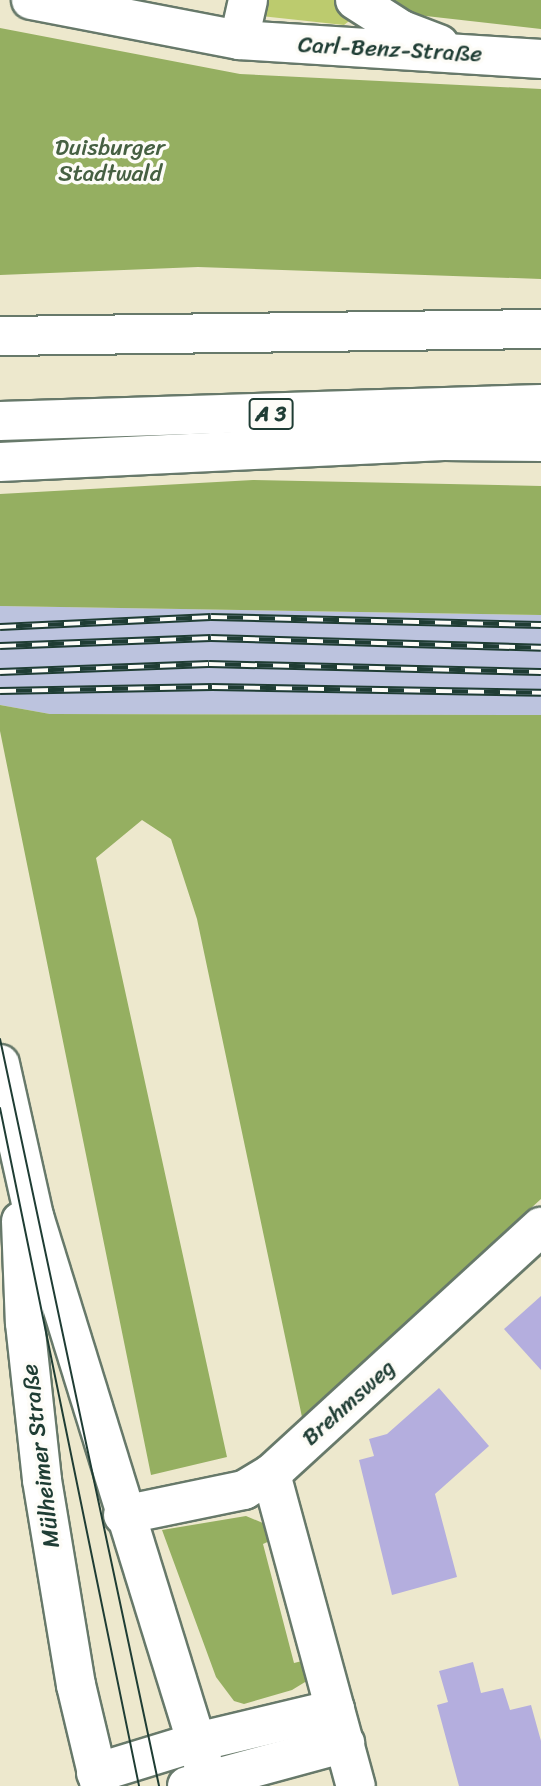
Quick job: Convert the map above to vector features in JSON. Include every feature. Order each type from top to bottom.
[{"type":"main road","name":"Carl-Benz-Straße","points":[[35,0],[198,16],[239,40],[457,51],[541,59]]},
{"type":"main road","points":[[239,40],[248,0]]},
{"type":"main road","points":[[355,0],[402,30],[457,51]]},
{"type":"main road","points":[[0,336],[541,329]]},
{"type":"main road","name":"A 3","points":[[0,421],[541,404]]},
{"type":"main road","name":"A 3","points":[[0,462],[444,441],[541,442]]},
{"type":"main road","name":"Mülheimer Straße","points":[[0,1064],[14,1135],[123,1515],[197,1742],[202,1784],[340,1726]]},
{"type":"main road","name":"Mülheimer Straße","points":[[14,1135],[25,1323],[41,1480],[74,1672],[98,1780],[197,1742],[340,1726]]},
{"type":"main road","name":"Brehmsweg","points":[[123,1515],[244,1490],[271,1474],[541,1227]]},
{"type":"main road","points":[[271,1474],[356,1786]]},
{"type":"shaded area","points":[[0,606],[541,615],[541,715],[50,714],[0,705]]},
{"type":"green space","points":[[264,0],[334,0],[353,18],[344,25],[261,16]]},
{"type":"green space","points":[[388,0],[541,0],[541,29],[417,15]]},
{"type":"green space","name":"Duisburger Stadtwald","points":[[0,28],[240,74],[541,89],[541,279],[198,267],[0,275]]},
{"type":"green space","points":[[253,480],[541,486],[541,615],[0,606],[0,494]]},
{"type":"green space","points":[[0,705],[50,714],[541,715],[541,1199],[302,1417],[197,919],[171,839],[142,820],[96,858],[227,1457],[151,1475],[0,731]]},
{"type":"green space","points":[[246,1516],[270,1526],[274,1539],[263,1544],[294,1663],[306,1660],[310,1679],[292,1690],[244,1704],[234,1701],[216,1677],[162,1530]]},
{"type":"building","points":[[541,1296],[541,1370],[504,1329]]},
{"type":"building","points":[[439,1388],[489,1446],[435,1494],[457,1577],[392,1595],[359,1460],[374,1456],[369,1439],[387,1434]]},
{"type":"building","points":[[473,1662],[481,1693],[503,1688],[510,1710],[531,1705],[541,1741],[541,1786],[459,1786],[437,1705],[448,1702],[439,1671]]},
{"type":"tram line","points":[[0,1039],[159,1786]]},
{"type":"tram line","points":[[0,1108],[139,1786]]},
{"type":"railway","points":[[0,627],[211,617],[541,625]]},
{"type":"railway","points":[[0,646],[211,638],[541,648]]},
{"type":"railway","points":[[0,672],[209,664],[541,672]]},
{"type":"railway","points":[[0,691],[212,687],[541,693]]}]
